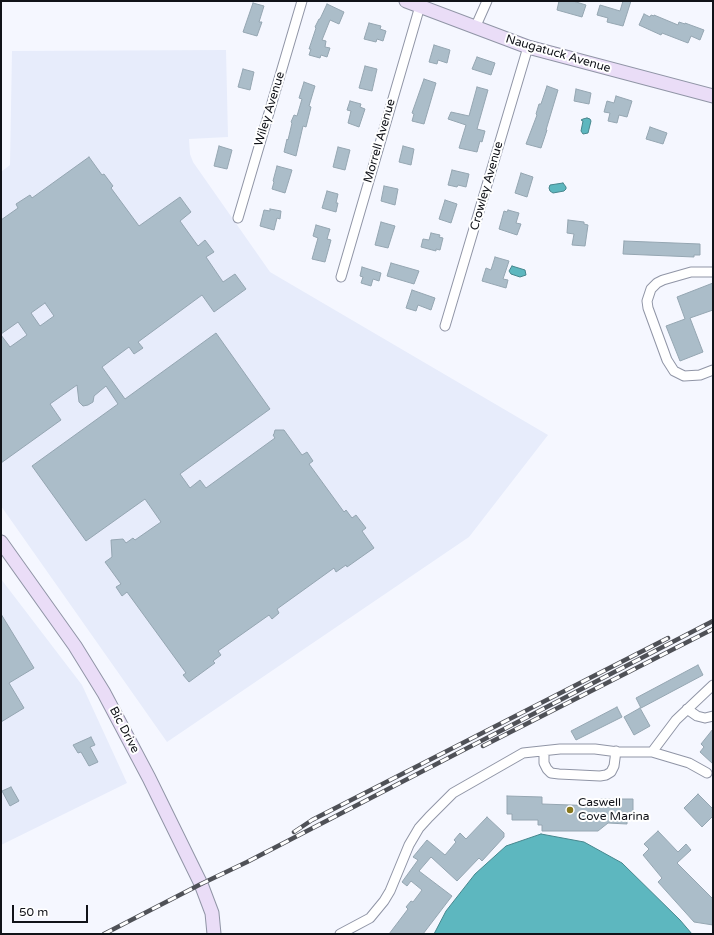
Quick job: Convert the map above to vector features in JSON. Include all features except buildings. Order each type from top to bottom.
[{"type":"street","name":"Wiley Avenue","points":[[238,218],[302,1]]},
{"type":"street","name":"Naugatuck Avenue","points":[[406,1],[528,47],[713,96]]},
{"type":"street","points":[[475,28],[487,1]]},
{"type":"street","name":"Morrell Avenue","points":[[340,276],[420,6]]},
{"type":"street","name":"Crowley Avenue","points":[[445,326],[528,47]]},
{"type":"street","points":[[713,272],[691,272],[663,280],[657,283],[651,290],[647,301],[648,308],[667,360],[674,371],[684,376],[700,375],[713,370]]},
{"type":"street","name":"Bic Drive","points":[[1,542],[75,646],[107,698],[149,778],[201,884],[212,913],[214,934]]},
{"type":"street","points":[[652,752],[676,720],[713,685]]},
{"type":"street","points":[[687,709],[697,716],[705,718],[713,716]]},
{"type":"street","points":[[340,934],[370,918],[384,901],[390,891],[409,845],[419,828],[453,793],[523,753],[560,749],[652,752],[689,763],[706,774]]},
{"type":"street","points":[[544,751],[544,763],[551,773],[600,776],[611,772],[614,766],[616,751]]},
{"type":"shaded area","points":[[226,50],[228,137],[189,139],[190,154],[193,162],[270,272],[548,435],[469,537],[167,742],[1,506],[1,172],[10,165],[12,51]]},
{"type":"shaded area","points":[[1,579],[82,685],[127,783],[1,845]]},
{"type":"water","points":[[587,118],[591,121],[588,133],[583,134],[581,131],[583,121],[581,120]]},
{"type":"water","points":[[563,183],[566,187],[564,191],[553,193],[550,191],[550,185]]},
{"type":"water","points":[[512,266],[525,270],[526,275],[520,277],[511,274],[509,271]]},
{"type":"water","points":[[541,834],[584,842],[622,863],[680,920],[692,934],[434,934],[446,911],[475,874],[506,846]]},
{"type":"railway","points":[[104,934],[247,862],[713,621]]},
{"type":"railway","points":[[483,746],[713,629]]},
{"type":"railway","points":[[294,832],[312,820],[668,638]]},
{"type":"place","name":"Caswell Cove Marina","points":[[570,810]]}]
